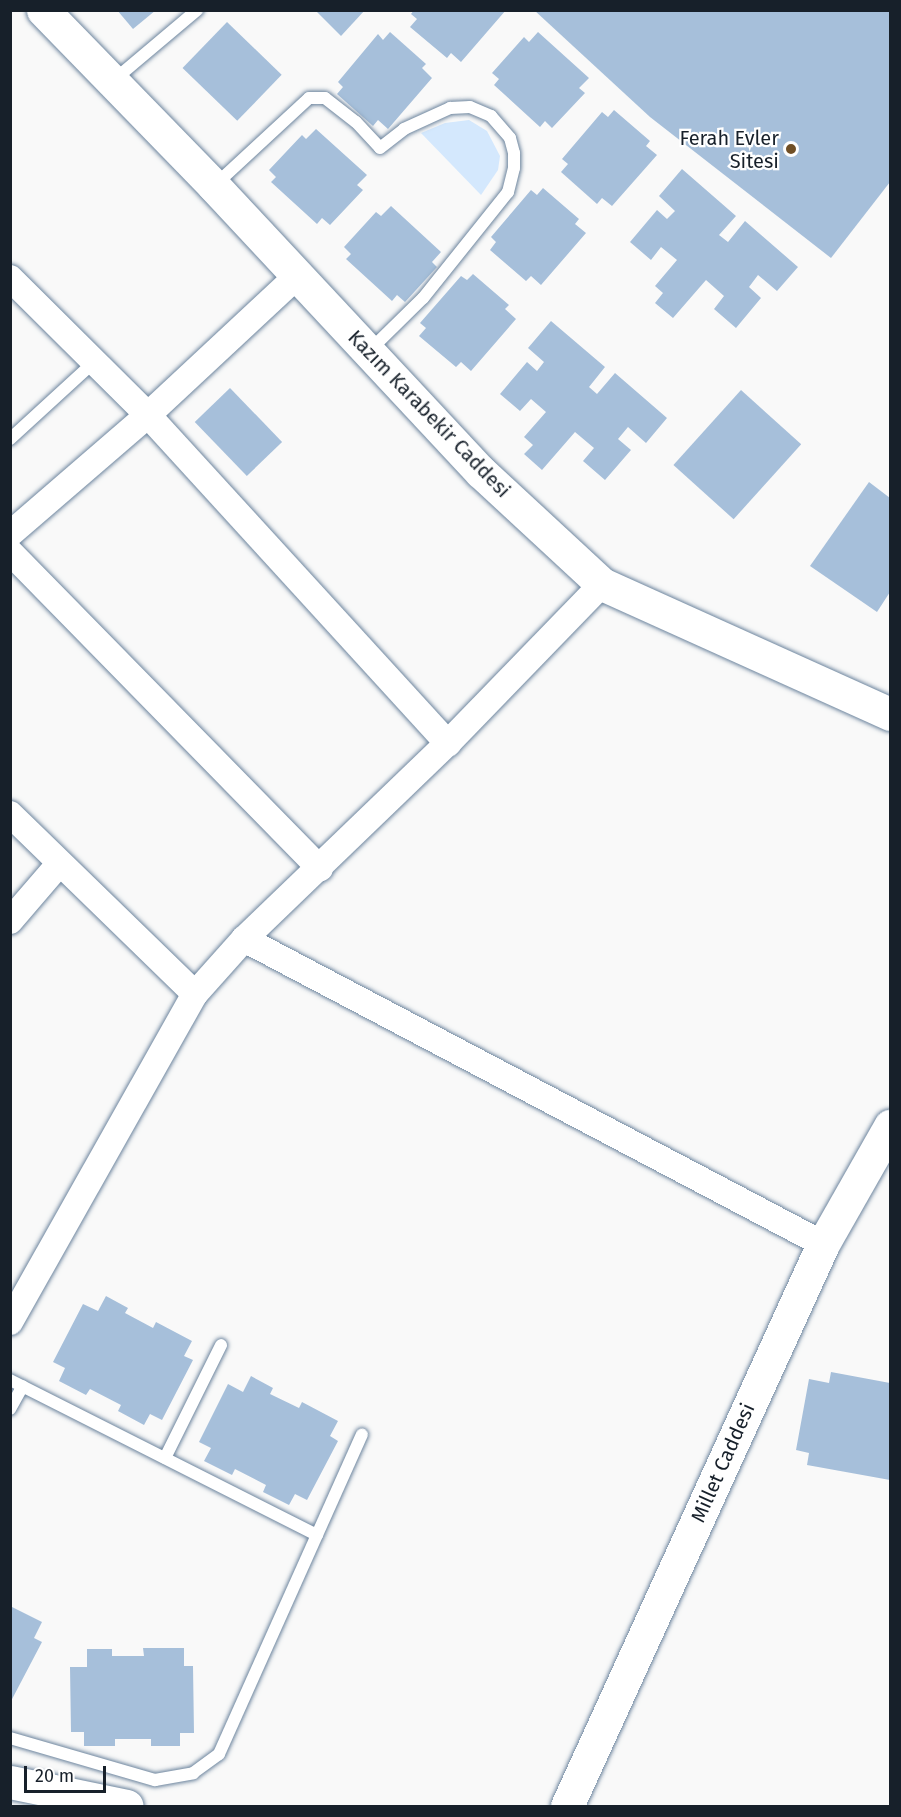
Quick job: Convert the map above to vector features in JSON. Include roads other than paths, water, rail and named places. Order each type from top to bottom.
[{"type":"street","name":"Kazım Karabekir Caddesi","points":[[43,10],[214,186],[481,472],[602,584],[891,714]]},
{"type":"street","points":[[10,534],[148,415],[297,276]]},
{"type":"street","points":[[10,278],[148,415],[448,743]]},
{"type":"street","points":[[10,552],[320,869]]},
{"type":"street","points":[[11,1319],[195,994],[244,939],[320,869],[448,743],[602,584]]},
{"type":"street","points":[[10,814],[195,994]]},
{"type":"street","points":[[10,921],[59,864]]},
{"type":"street","points":[[244,939],[823,1244]]},
{"type":"street","name":"Millet Caddesi","points":[[567,1806],[823,1244],[891,1126]]},
{"type":"street","points":[[10,1782],[127,1806]]},
{"type":"lane","points":[[113,81],[197,10]]},
{"type":"lane","points":[[214,186],[309,98],[325,98],[356,122],[380,148],[404,129],[450,108],[470,107],[491,116],[510,138],[514,153],[514,168],[508,192],[423,298],[368,352]]},
{"type":"lane","points":[[10,440],[94,362]]},
{"type":"lane","points":[[165,1458],[220,1345]]},
{"type":"lane","points":[[10,1380],[316,1535]]},
{"type":"lane","points":[[10,1409],[23,1386]]},
{"type":"lane","points":[[10,1738],[155,1780],[181,1777],[207,1765],[219,1754],[362,1434]]},
{"type":"place","name":"Ferah Evler Sitesi","points":[[791,149]]}]
